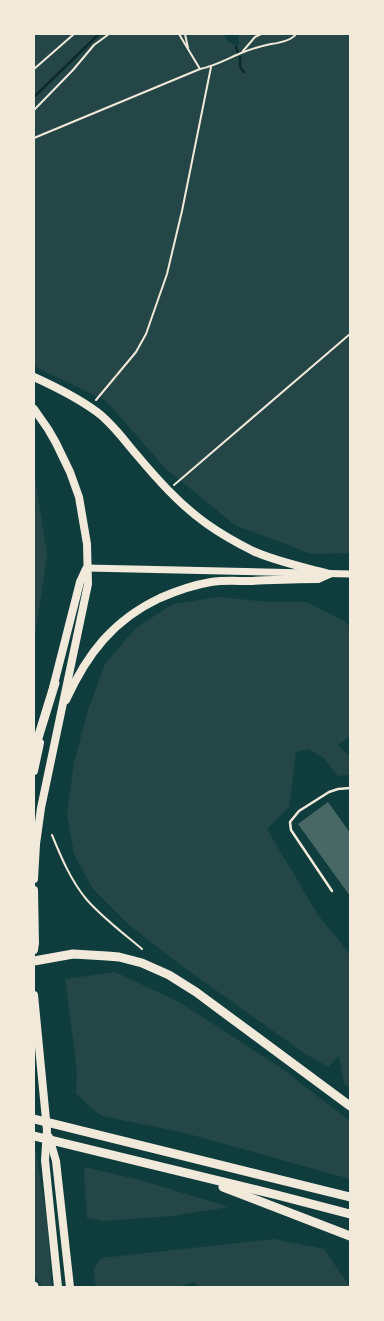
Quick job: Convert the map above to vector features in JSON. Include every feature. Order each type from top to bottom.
[{"type":"highway","points":[[34,751],[54,683]]},
{"type":"highway","points":[[34,961],[73,954],[107,956],[142,963],[169,975],[196,992],[350,1106]]},
{"type":"highway","points":[[34,1119],[350,1197]]},
{"type":"highway","points":[[34,1136],[350,1214]]},
{"type":"highway","points":[[169,1169],[226,1188],[350,1236]]},
{"type":"main road","points":[[34,377],[74,397],[98,412],[169,490],[206,523],[254,552],[329,574]]},
{"type":"main road","points":[[34,409],[56,443],[70,472],[79,497],[86,533],[88,584],[40,808],[34,879]]},
{"type":"main road","points":[[87,568],[350,574]]},
{"type":"main road","points":[[34,771],[80,582],[87,568]]},
{"type":"main road","points":[[58,725],[71,690],[90,657],[113,629],[143,607],[176,591],[207,583],[318,579],[329,574]]},
{"type":"main road","points":[[34,890],[36,943],[34,950]]},
{"type":"main road","points":[[34,995],[47,1130],[45,1160],[58,1287]]},
{"type":"main road","points":[[47,1130],[56,1161],[70,1287]]},
{"type":"lane","points":[[332,891],[291,830],[290,822],[299,811],[329,792],[350,788]]},
{"type":"path","points":[[34,69],[74,34]]},
{"type":"path","points":[[34,110],[73,70],[94,45],[109,34]]},
{"type":"path","points":[[179,34],[200,69]]},
{"type":"path","points":[[185,34],[188,50]]},
{"type":"path","points":[[242,53],[255,37],[261,34]]},
{"type":"path","points":[[34,138],[200,69],[211,67],[260,47],[294,38],[296,34]]},
{"type":"path","points":[[89,408],[136,352],[146,334],[155,309],[167,274],[182,212],[211,67]]},
{"type":"path","points":[[169,490],[350,334]]},
{"type":"path","points":[[52,835],[62,860],[86,899],[142,950]]},
{"type":"shaded area","points":[[34,34],[224,34],[227,40],[236,47],[239,44],[238,34],[350,34],[350,553],[312,554],[235,525],[166,469],[106,401],[34,366]]},
{"type":"shaded area","points":[[34,471],[47,555],[34,644]]},
{"type":"shaded area","points":[[218,597],[268,602],[306,602],[344,621],[350,627],[350,736],[338,745],[350,757],[350,775],[338,776],[324,758],[308,749],[296,752],[289,807],[267,829],[318,915],[350,954],[350,1087],[344,1084],[339,1056],[328,1067],[304,1053],[175,961],[128,924],[93,889],[74,854],[67,813],[74,763],[88,710],[105,664],[136,628],[173,604]]},
{"type":"shaded area","points":[[115,972],[181,1003],[281,1068],[350,1121],[350,1179],[185,1133],[102,1116],[91,1108],[76,1093],[77,1071],[65,979]]},
{"type":"shaded area","points":[[34,1151],[36,1151],[47,1221],[52,1287],[43,1287],[34,1276]]},
{"type":"shaded area","points":[[84,1167],[140,1180],[229,1207],[172,1216],[103,1221],[87,1218]]},
{"type":"shaded area","points":[[274,1239],[324,1249],[350,1287],[199,1287],[194,1282],[177,1287],[96,1287],[93,1270],[101,1258]]},
{"type":"building","points":[[328,802],[350,833],[350,896],[298,824]]},
{"type":"waterway","points":[[34,97],[99,34]]},
{"type":"waterway","points":[[236,47],[238,53]]},
{"type":"waterway","points":[[240,57],[240,67],[244,72]]}]
